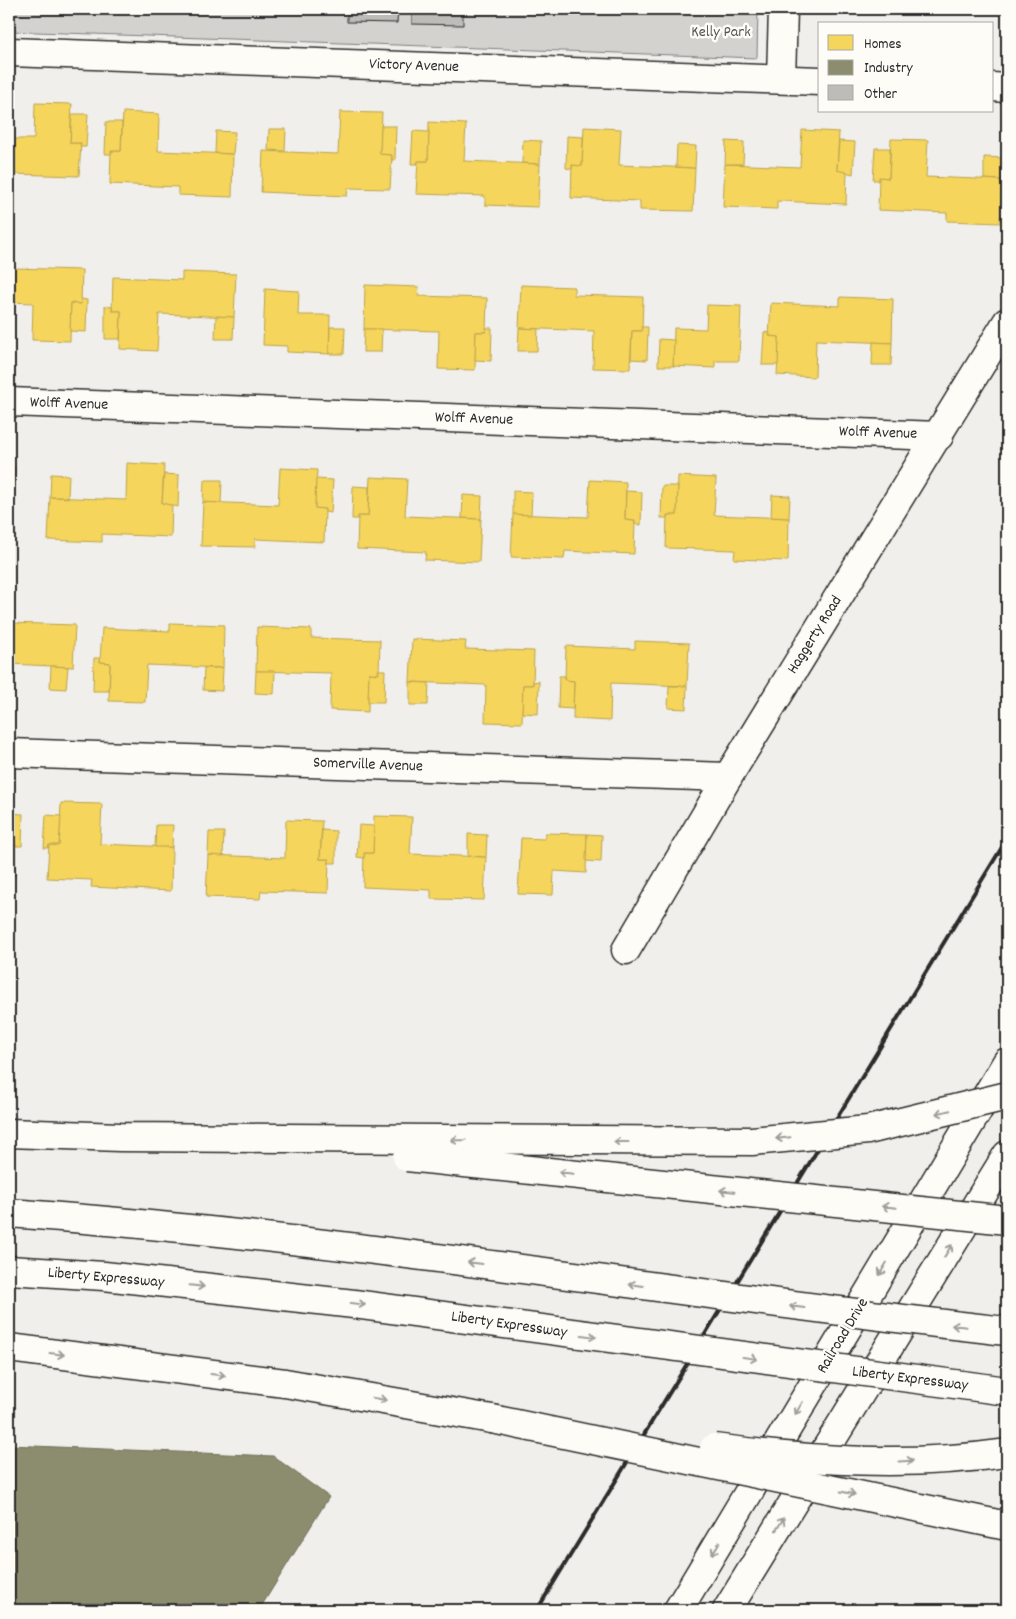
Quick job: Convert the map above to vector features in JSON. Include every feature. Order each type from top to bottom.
[{"type":"main road","points":[[781,79],[783,9]]},
{"type":"main road","name":"Victory Avenue","points":[[9,52],[818,81]]},
{"type":"main road","points":[[994,87],[1007,88]]},
{"type":"main road","name":"Haggerty Road","points":[[626,950],[728,777],[939,436],[1007,322]]},
{"type":"main road","name":"Wolff Avenue","points":[[9,402],[939,436]]},
{"type":"main road","name":"Somerville Avenue","points":[[9,753],[728,777]]},
{"type":"main road","name":"Railroad Drive","points":[[678,1610],[1007,1062]]},
{"type":"main road","points":[[9,1133],[120,1137],[752,1141],[868,1130],[1007,1096]]},
{"type":"main road","points":[[120,1137],[446,1160],[1007,1220]]},
{"type":"main road","points":[[727,1610],[1007,1155]]},
{"type":"main road","points":[[9,1213],[197,1229],[484,1264],[871,1316],[1007,1331]]},
{"type":"main road","name":"Liberty Expressway","points":[[9,1270],[104,1276],[354,1304],[1007,1391]]},
{"type":"main road","points":[[9,1348],[285,1383],[492,1419],[1007,1526]]},
{"type":"main road","points":[[492,1419],[800,1459],[893,1462],[979,1457],[1007,1453]]},
{"type":"green space","name":"Kelly Park","points":[[9,9],[758,9],[757,58],[9,31]]},
{"type":"building: Homes","points":[[35,103],[72,104],[70,143],[81,143],[79,176],[10,174],[9,182],[9,139],[34,139]]},
{"type":"building: Homes","points":[[123,112],[159,114],[158,151],[233,154],[232,197],[178,195],[178,187],[110,184],[111,151],[121,151]]},
{"type":"building: Homes","points":[[340,112],[382,113],[380,154],[392,155],[390,189],[348,188],[347,196],[261,192],[263,151],[338,154]]},
{"type":"building: Homes","points":[[72,114],[88,114],[86,147],[80,147],[81,143],[70,143]]},
{"type":"building: Homes","points":[[106,122],[122,122],[121,151],[111,151],[111,154],[105,154]]},
{"type":"building: Homes","points":[[429,122],[466,124],[464,161],[540,164],[538,207],[485,205],[485,196],[416,194],[418,161],[428,161]]},
{"type":"building: Homes","points":[[381,126],[396,126],[395,160],[392,160],[392,155],[380,154]]},
{"type":"building: Homes","points":[[584,127],[621,129],[619,165],[695,168],[693,211],[640,210],[640,201],[571,198],[572,165],[582,166]]},
{"type":"building: Homes","points":[[269,129],[286,129],[285,151],[268,150]]},
{"type":"building: Homes","points":[[802,130],[839,132],[837,170],[847,171],[846,204],[777,201],[777,209],[723,207],[725,164],[800,167]]},
{"type":"building: Homes","points":[[216,131],[235,132],[233,154],[215,153]]},
{"type":"building: Homes","points":[[413,131],[429,132],[428,161],[418,161],[417,164],[411,164]]},
{"type":"building: Homes","points":[[567,136],[583,137],[582,166],[572,165],[572,169],[566,168]]},
{"type":"building: Homes","points":[[891,139],[928,140],[926,177],[1002,180],[1000,223],[947,221],[947,213],[878,210],[879,177],[889,178]]},
{"type":"building: Homes","points":[[523,140],[541,141],[540,164],[522,163]]},
{"type":"building: Homes","points":[[726,141],[744,142],[743,164],[725,164]]},
{"type":"building: Homes","points":[[839,141],[855,142],[853,174],[837,170]]},
{"type":"building: Homes","points":[[677,145],[696,146],[695,168],[676,167]]},
{"type":"building: Homes","points":[[875,148],[890,148],[889,178],[879,177],[879,180],[873,180]]},
{"type":"building: Homes","points":[[984,157],[1003,158],[1002,180],[984,179]]},
{"type":"building: Homes","points":[[9,259],[13,259],[13,268],[82,270],[81,304],[71,303],[70,341],[32,340],[33,303],[9,302]]},
{"type":"building: Homes","points":[[182,272],[236,274],[234,317],[159,314],[157,351],[120,349],[121,311],[112,311],[113,277],[182,280]]},
{"type":"building: Homes","points":[[365,285],[419,287],[418,296],[487,298],[486,332],[476,332],[475,370],[438,369],[439,331],[364,329]]},
{"type":"building: Homes","points":[[521,285],[574,287],[574,295],[643,297],[642,331],[632,331],[630,369],[593,368],[594,331],[519,328]]},
{"type":"building: Homes","points":[[265,289],[299,291],[298,315],[330,315],[329,354],[287,352],[287,346],[263,345]]},
{"type":"building: Homes","points":[[840,297],[893,299],[892,343],[816,340],[815,377],[777,375],[779,337],[769,336],[771,303],[840,306]]},
{"type":"building: Homes","points":[[81,299],[87,300],[86,332],[70,331],[71,303],[81,304]]},
{"type":"building: Homes","points":[[707,305],[741,306],[739,361],[715,361],[715,368],[673,366],[674,328],[706,329]]},
{"type":"building: Homes","points":[[105,306],[112,307],[112,311],[121,311],[120,339],[105,339]]},
{"type":"building: Homes","points":[[216,316],[234,317],[233,339],[215,339]]},
{"type":"building: Homes","points":[[330,327],[345,327],[344,354],[329,354]]},
{"type":"building: Homes","points":[[641,327],[648,327],[647,360],[631,359],[632,331],[642,331]]},
{"type":"building: Homes","points":[[486,328],[492,328],[491,361],[475,360],[476,332],[486,332]]},
{"type":"building: Homes","points":[[519,328],[538,329],[537,351],[518,351]]},
{"type":"building: Homes","points":[[364,329],[382,329],[381,352],[363,352]]},
{"type":"building: Homes","points":[[764,332],[770,333],[769,336],[779,337],[778,365],[762,365]]},
{"type":"building: Homes","points":[[659,339],[674,340],[673,366],[658,366]]},
{"type":"building: Homes","points":[[873,342],[892,343],[891,365],[872,365]]},
{"type":"building: Homes","points":[[127,463],[164,465],[162,503],[172,504],[171,537],[102,534],[102,542],[48,540],[50,497],[126,500]]},
{"type":"building: Homes","points":[[9,467],[15,467],[14,489],[9,489]]},
{"type":"building: Homes","points":[[280,468],[317,470],[315,508],[325,509],[324,542],[255,539],[255,547],[201,546],[203,502],[278,505]]},
{"type":"building: Homes","points":[[51,474],[69,475],[68,497],[50,497]]},
{"type":"building: Homes","points":[[164,474],[179,475],[178,507],[162,503]]},
{"type":"building: Homes","points":[[678,476],[716,478],[714,515],[789,518],[788,561],[734,559],[735,550],[666,548],[667,515],[677,515]]},
{"type":"building: Homes","points":[[370,477],[407,479],[405,516],[481,519],[479,562],[425,560],[426,552],[357,549],[358,516],[368,516]]},
{"type":"building: Homes","points":[[316,479],[333,480],[331,513],[325,512],[325,509],[315,508]]},
{"type":"building: Homes","points":[[204,480],[222,480],[221,503],[203,502]]},
{"type":"building: Homes","points":[[590,480],[626,482],[625,520],[635,521],[634,554],[565,551],[564,559],[511,557],[513,514],[588,517]]},
{"type":"building: Homes","points":[[353,486],[369,487],[368,516],[358,516],[358,519],[352,519]]},
{"type":"building: Homes","points":[[662,486],[678,486],[677,515],[667,515],[667,518],[661,518]]},
{"type":"building: Homes","points":[[9,489],[14,489],[13,533],[9,533]]},
{"type":"building: Homes","points":[[513,491],[532,492],[531,515],[513,514]]},
{"type":"building: Homes","points":[[626,491],[642,492],[641,525],[635,524],[635,521],[625,520]]},
{"type":"building: Homes","points":[[463,495],[482,496],[481,519],[462,518]]},
{"type":"building: Homes","points":[[772,495],[790,496],[789,518],[771,517]]},
{"type":"building: Homes","points":[[9,623],[75,625],[73,667],[9,664]]},
{"type":"building: Homes","points":[[170,623],[224,625],[223,668],[147,665],[145,702],[109,701],[110,663],[100,662],[102,628],[170,631]]},
{"type":"building: Homes","points":[[257,627],[311,629],[311,638],[380,640],[379,674],[369,673],[368,712],[330,710],[331,673],[256,671]]},
{"type":"building: Homes","points":[[412,639],[466,641],[465,649],[534,651],[533,685],[523,685],[522,723],[485,722],[486,685],[410,682]]},
{"type":"building: Homes","points":[[635,641],[689,643],[687,686],[611,683],[610,721],[573,719],[574,681],[565,680],[566,646],[635,649]]},
{"type":"building: Homes","points":[[94,658],[100,658],[100,662],[110,663],[109,691],[93,691]]},
{"type":"building: Homes","points":[[51,666],[68,667],[66,689],[50,688]]},
{"type":"building: Homes","points":[[204,668],[223,668],[222,691],[203,690]]},
{"type":"building: Homes","points":[[378,670],[385,670],[384,702],[368,702],[369,673],[379,674]]},
{"type":"building: Homes","points":[[256,671],[275,671],[274,694],[255,693]]},
{"type":"building: Homes","points":[[559,676],[565,676],[565,680],[574,681],[573,709],[558,708]]},
{"type":"building: Homes","points":[[539,681],[538,714],[522,713],[523,685],[533,685],[533,682]]},
{"type":"building: Homes","points":[[410,682],[429,683],[428,705],[410,705]]},
{"type":"building: Homes","points":[[669,686],[687,686],[686,709],[668,708]]},
{"type":"building: Homes","points":[[61,803],[102,804],[100,844],[172,847],[171,891],[91,887],[92,880],[47,878],[49,845],[59,845]]},
{"type":"building: Homes","points":[[9,813],[23,814],[22,846],[15,846],[15,842],[9,842]]},
{"type":"building: Homes","points":[[46,815],[61,816],[59,845],[49,845],[48,848],[44,848]]},
{"type":"building: Homes","points":[[374,816],[412,817],[410,854],[486,857],[484,900],[431,899],[431,890],[363,887],[364,853],[373,853]]},
{"type":"building: Homes","points":[[286,820],[322,821],[320,859],[329,859],[328,893],[261,891],[260,899],[206,897],[208,855],[285,858]]},
{"type":"building: Homes","points":[[156,825],[173,825],[172,847],[155,847]]},
{"type":"building: Homes","points":[[359,825],[374,826],[373,853],[364,853],[364,858],[357,857]]},
{"type":"building: Homes","points":[[322,830],[336,831],[336,863],[329,863],[329,859],[320,859]]},
{"type":"building: Homes","points":[[209,832],[224,832],[223,856],[208,855]]},
{"type":"building: Homes","points":[[545,833],[587,834],[586,873],[554,871],[553,895],[518,894],[521,838],[545,839]]},
{"type":"building: Homes","points":[[468,834],[487,835],[486,857],[468,856]]},
{"type":"building: Homes","points":[[587,834],[602,835],[601,862],[586,861]]},
{"type":"building: Homes","points":[[9,842],[15,842],[15,876],[9,876]]},
{"type":"building: Industry","points":[[9,1445],[273,1456],[329,1497],[259,1610],[9,1610]]},
{"type":"building: Other","points":[[347,9],[398,9],[397,23],[347,22]]},
{"type":"building: Other","points":[[412,9],[463,9],[463,25],[412,24]]},
{"type":"railway","points":[[537,1610],[1007,839]]}]
